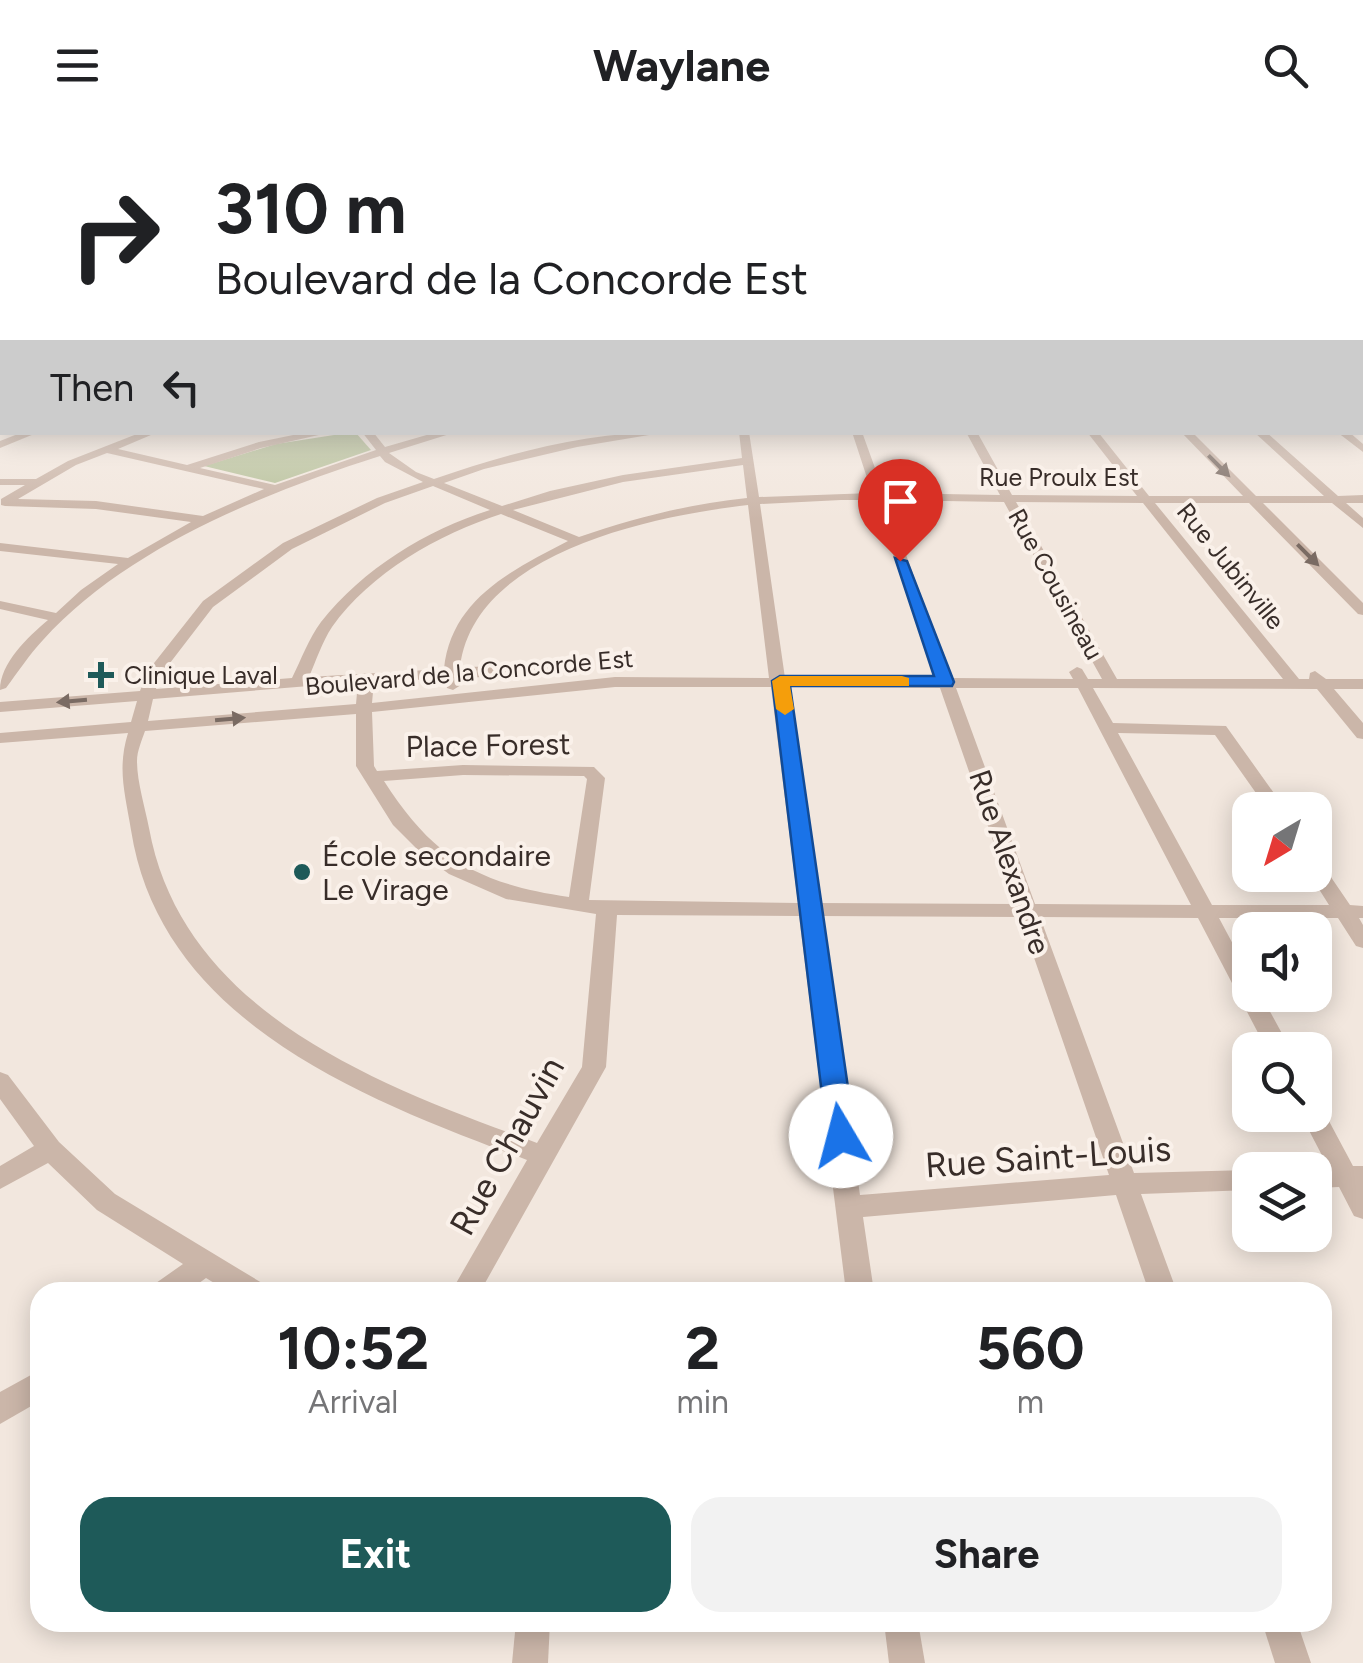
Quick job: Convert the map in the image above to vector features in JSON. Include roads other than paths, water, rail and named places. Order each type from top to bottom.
[{"type":"street","points":[[2,504],[36,482],[145,435]]},
{"type":"street","points":[[188,468],[244,449],[312,435]]},
{"type":"street","points":[[370,435],[381,451],[430,482],[576,540]]},
{"type":"street","points":[[0,685],[60,618],[132,562],[203,520],[273,488],[441,435]]},
{"type":"street","points":[[542,1155],[385,1097],[326,1065],[278,1032],[196,954],[166,914],[133,825],[127,782],[133,727],[143,695],[182,634],[236,580],[301,536],[350,512],[430,482],[555,448],[642,435]]},
{"type":"street","points":[[744,435],[780,675],[859,1282]]},
{"type":"street","name":"Rue Alexandre","points":[[858,435],[1159,1282]]},
{"type":"street","name":"Rue Cousineau","points":[[973,435],[1108,676]]},
{"type":"street","name":"Rue Jubinville","points":[[1094,435],[1289,677]]},
{"type":"street","points":[[1189,435],[1363,611]]},
{"type":"street","points":[[1263,435],[1363,524]]},
{"type":"street","points":[[107,450],[273,488]]},
{"type":"street","points":[[298,682],[312,642],[378,574],[416,547],[498,509],[623,476],[748,461]]},
{"type":"street","points":[[0,482],[36,482]]},
{"type":"street","name":"Rue Proulx Est","points":[[451,674],[464,621],[504,581],[576,540],[646,518],[755,500],[1363,499]]},
{"type":"street","points":[[2,504],[96,505],[203,520]]},
{"type":"street","points":[[0,547],[132,562]]},
{"type":"street","points":[[0,605],[60,618]]},
{"type":"street","name":"Boulevard de la Concorde Est","points":[[0,707],[366,677],[451,674],[1316,677],[1363,670]]},
{"type":"street","points":[[451,674],[456,698]]},
{"type":"street","name":"Boulevard de la Concorde Est","points":[[0,738],[364,708],[600,682],[780,675]]},
{"type":"street","name":"Rue Cousineau","points":[[1080,676],[1269,1032]]},
{"type":"street","points":[[366,677],[362,753],[370,777],[400,821],[456,870],[512,895],[607,910],[1353,912]]},
{"type":"street","points":[[1316,677],[1363,734]]},
{"type":"street","name":"Boulevard de la Concorde Est","points":[[1316,677],[1363,684]]},
{"type":"street","points":[[1107,728],[1220,730],[1264,792]]},
{"type":"street","name":"Place Forest","points":[[370,777],[462,770],[588,772],[596,778],[578,906]]},
{"type":"street","points":[[1332,888],[1353,912],[1363,941]]},
{"type":"street","name":"Rue Chauvin","points":[[471,1282],[594,1067],[607,910]]},
{"type":"street","points":[[0,1081],[50,1149],[106,1202],[234,1282]]},
{"type":"street","points":[[1325,1132],[1355,1177],[1363,1208]]},
{"type":"street","points":[[0,1179],[50,1149]]},
{"type":"street","name":"Rue Saint-Louis","points":[[851,1206],[1124,1184],[1232,1181]]},
{"type":"street","points":[[179,1282],[203,1264]]},
{"type":"street","points":[[0,1408],[30,1390]]},
{"type":"street","points":[[530,1663],[532,1632]]},
{"type":"street","points":[[902,1632],[907,1663]]},
{"type":"street","points":[[1282,1632],[1293,1663]]},
{"type":"place","name":"Clinique Laval","points":[[101,675]]},
{"type":"place","name":"École secondaire Le Virage","points":[[302,872]]}]
